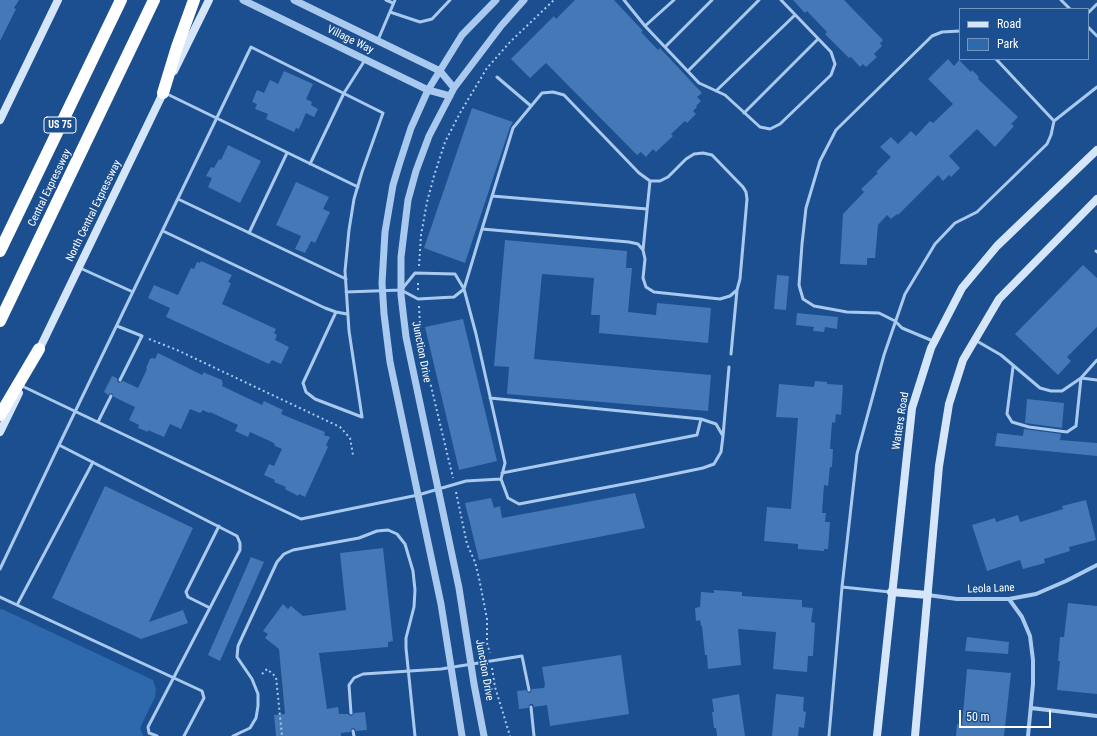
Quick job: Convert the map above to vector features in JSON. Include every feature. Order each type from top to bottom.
[{"type":"highway","name":"Central Expressway","points":[[0,251],[121,0]]},
{"type":"highway","name":"Central Expressway","points":[[0,321],[154,0]]},
{"type":"highway","points":[[164,93],[177,47],[194,0]]},
{"type":"highway","points":[[0,415],[39,350]]},
{"type":"main road","points":[[0,120],[58,0]]},
{"type":"main road","name":"North Central Expressway","points":[[0,432],[209,0]]},
{"type":"main road","name":"Watters Road","points":[[877,736],[891,592],[912,408],[934,342],[962,288],[997,246],[1097,150]]},
{"type":"main road","points":[[915,736],[938,466],[948,412],[963,360],[999,299],[1097,199]]},
{"type":"main road","points":[[891,592],[928,595]]},
{"type":"street","name":"Village Way","points":[[243,0],[428,90],[450,96]]},
{"type":"street","name":"Village Way","points":[[294,0],[440,71],[454,88]]},
{"type":"street","points":[[462,736],[441,604],[390,362],[384,314],[383,290],[385,232],[399,165],[412,128],[428,90],[462,35],[496,0]]},
{"type":"street","name":"Junction Drive","points":[[484,736],[459,588],[406,337],[401,290],[401,257],[408,200],[416,171],[427,143],[454,88],[501,26],[524,0]]},
{"type":"street","name":"Leola Lane","points":[[928,595],[957,599],[1009,599],[1036,594],[1097,565]]},
{"type":"street","points":[[1009,599],[1022,617],[1030,636],[1033,676],[1028,736]]},
{"type":"street","points":[[1031,708],[1097,716]]},
{"type":"lane","points":[[378,40],[394,1],[386,0]]},
{"type":"lane","points":[[390,12],[420,22],[432,19],[450,0]]},
{"type":"lane","points":[[624,0],[645,26],[699,83],[725,95],[760,127],[770,129],[780,124],[831,75],[835,64],[830,52],[781,0]]},
{"type":"lane","points":[[645,26],[674,0]]},
{"type":"lane","points":[[665,47],[712,0]]},
{"type":"lane","points":[[688,71],[759,0]]},
{"type":"lane","points":[[1061,0],[1069,8]]},
{"type":"lane","points":[[1089,12],[1097,4]]},
{"type":"lane","points":[[716,91],[795,15]]},
{"type":"lane","points":[[1089,28],[1097,36]]},
{"type":"lane","points":[[934,342],[902,328],[895,321],[879,313],[847,312],[814,306],[802,299],[799,285],[806,208],[820,162],[836,130],[932,36],[942,32],[959,31]]},
{"type":"lane","points":[[744,113],[818,39]]},
{"type":"lane","points":[[0,569],[251,47],[383,113],[362,172],[354,200],[345,271],[348,331],[362,417],[315,399],[306,392],[302,383],[336,312]]},
{"type":"lane","points":[[310,164],[344,93],[364,60]]},
{"type":"lane","points":[[997,60],[1054,121]]},
{"type":"lane","points":[[497,77],[531,106]]},
{"type":"lane","points":[[828,736],[842,587],[857,454],[884,355],[905,294],[935,244],[955,223],[978,212],[1047,144],[1051,135],[1054,121],[1097,87]]},
{"type":"lane","points":[[346,292],[401,290],[418,299],[454,297],[464,289],[513,128],[542,94],[553,92],[564,95],[639,173],[650,181],[660,181],[668,177],[686,159],[694,154],[703,153],[712,155],[743,187],[746,192],[747,200],[740,279],[737,290],[731,354]]},
{"type":"lane","points":[[164,93],[358,187]]},
{"type":"lane","points":[[249,233],[287,153]]},
{"type":"lane","points":[[650,181],[643,250],[645,259],[644,278],[646,287],[654,292],[720,299],[730,296],[737,290]]},
{"type":"lane","points":[[492,196],[647,209]]},
{"type":"lane","points":[[178,199],[346,279]]},
{"type":"lane","points":[[482,229],[629,242],[638,244],[643,250]]},
{"type":"lane","points":[[163,231],[336,312],[347,314]]},
{"type":"lane","points":[[79,268],[133,292]]},
{"type":"lane","points":[[401,290],[415,273],[455,274],[464,289],[476,334],[505,463],[501,479],[508,498],[519,504],[703,468],[714,464],[721,452],[729,367]]},
{"type":"lane","points":[[117,326],[142,336],[120,380]]},
{"type":"lane","points":[[975,340],[1001,356],[1040,388],[1051,391],[1062,392],[1081,378],[1097,360]]},
{"type":"lane","points":[[1013,367],[1007,414],[1012,422],[1029,427],[1067,432],[1076,426],[1081,378]]},
{"type":"lane","points":[[1081,378],[1097,380]]},
{"type":"lane","points":[[22,386],[301,519],[418,495],[466,481],[501,479]]},
{"type":"lane","points":[[98,422],[111,396]]},
{"type":"lane","points":[[490,398],[701,419],[716,424],[723,436]]},
{"type":"lane","points":[[502,473],[697,435],[701,419]]},
{"type":"lane","points":[[60,445],[219,526],[237,536],[240,543],[240,550],[172,678],[148,727],[150,733],[157,736]]},
{"type":"lane","points":[[17,605],[93,462]]},
{"type":"lane","points":[[210,608],[188,597],[186,592],[219,526]]},
{"type":"lane","points":[[233,736],[250,728],[256,718],[258,694],[252,679],[237,657],[238,646],[277,562],[284,554],[293,550],[359,538],[377,531],[388,530],[397,534],[406,544],[413,571],[415,590],[411,621],[406,638],[415,736]]},
{"type":"lane","points":[[842,587],[891,592]]},
{"type":"lane","points":[[0,597],[202,691],[204,698],[184,736]]},
{"type":"lane","points":[[351,713],[348,685],[354,678],[363,674],[409,672],[522,656],[529,690]]},
{"type":"lane","points":[[532,707],[534,736]]},
{"type":"lane","points":[[353,731],[354,736]]},
{"type":"path","points":[[510,736],[495,688],[487,643],[487,619],[479,578],[475,562],[467,544],[421,344],[418,273],[421,235],[427,202],[445,142],[460,113],[487,68],[510,42],[554,0]]},
{"type":"path","points":[[142,336],[177,350],[340,427],[350,438],[353,455]]},
{"type":"path","points":[[262,674],[267,669],[276,677],[282,736]]},
{"type":"green space","points":[[0,609],[153,680],[156,689],[155,697],[140,728],[143,736],[0,736]]},
{"type":"building","points":[[0,0],[19,0],[0,41]]},
{"type":"building","points":[[575,0],[614,0],[643,31],[641,32],[658,50],[660,48],[702,93],[697,97],[701,101],[693,111],[696,114],[687,123],[685,121],[671,134],[673,136],[656,152],[653,149],[646,157],[641,152],[637,155],[546,63],[530,78],[511,59],[554,16],[556,19]]},
{"type":"building","points":[[793,0],[844,0],[883,40],[880,43],[882,46],[874,54],[877,57],[866,67],[863,64],[860,67],[825,34],[827,32],[807,11],[805,13]]},
{"type":"building","points":[[948,59],[954,66],[959,60],[971,72],[972,70],[979,77],[978,79],[1018,117],[1011,124],[1014,126],[995,147],[977,129],[949,156],[960,168],[951,177],[949,175],[943,181],[938,175],[898,215],[897,214],[891,219],[887,215],[878,225],[875,258],[867,258],[867,265],[840,264],[843,214],[864,192],[861,189],[878,173],[876,172],[891,157],[880,147],[891,137],[898,144],[911,131],[916,136],[930,121],[933,123],[953,104],[928,79]]},
{"type":"building","points":[[284,71],[313,84],[306,99],[312,102],[311,105],[318,109],[314,117],[306,113],[299,129],[296,128],[294,132],[266,119],[268,114],[255,109],[257,104],[252,102],[257,90],[264,93],[270,80],[278,84]]},
{"type":"building","points":[[472,108],[513,122],[510,127],[465,263],[424,248]]},
{"type":"building","points":[[228,145],[261,161],[240,203],[208,187],[212,178],[206,176],[211,167],[214,168],[219,159],[221,160]]},
{"type":"building","points":[[296,182],[329,197],[323,209],[330,212],[315,243],[311,241],[305,253],[295,249],[301,236],[276,225]]},
{"type":"building","points":[[505,240],[627,251],[626,268],[632,268],[628,312],[656,315],[657,303],[711,308],[708,343],[599,333],[600,315],[591,315],[594,278],[542,274],[534,359],[711,375],[708,411],[507,394],[509,367],[494,366]]},
{"type":"building","points":[[201,261],[232,275],[228,282],[231,283],[222,304],[276,329],[274,333],[277,335],[275,340],[289,347],[281,364],[272,360],[269,364],[166,317],[170,308],[148,298],[154,285],[178,295],[191,268],[194,269],[197,262],[200,263]]},
{"type":"building","points":[[1083,265],[1097,278],[1097,327],[1067,357],[1071,361],[1058,375],[1015,334]]},
{"type":"building","points":[[777,275],[789,276],[786,310],[774,309]]},
{"type":"building","points":[[797,313],[838,317],[837,329],[825,327],[824,332],[813,331],[814,327],[796,325]]},
{"type":"building","points":[[463,319],[497,461],[459,470],[425,327]]},
{"type":"building","points":[[158,353],[202,375],[204,372],[222,380],[222,386],[262,405],[264,401],[283,410],[281,414],[325,432],[324,435],[330,437],[326,445],[328,447],[305,497],[299,494],[298,496],[285,489],[286,487],[274,482],[275,480],[264,475],[269,464],[274,466],[282,449],[275,446],[274,443],[250,432],[248,437],[235,431],[238,425],[210,412],[209,413],[203,410],[200,413],[190,409],[181,429],[170,424],[164,437],[148,430],[148,432],[138,428],[139,425],[129,420],[135,407],[114,397],[112,393],[108,395],[104,392],[112,376],[117,378],[119,383],[123,381],[138,388],[150,359],[155,359]]},
{"type":"building","points":[[815,381],[827,382],[827,384],[843,385],[841,415],[836,414],[835,423],[832,422],[830,449],[833,449],[832,467],[830,467],[828,486],[824,485],[822,513],[826,513],[825,522],[830,522],[828,549],[824,549],[824,551],[798,549],[798,544],[764,541],[767,507],[791,509],[798,418],[776,417],[779,384],[814,387]]},
{"type":"building","points":[[1027,399],[1064,403],[1062,428],[1025,423]]},
{"type":"building","points":[[1024,429],[1061,434],[1060,440],[1097,443],[1097,456],[995,446],[997,433],[1023,436]]},
{"type":"building","points":[[105,486],[193,528],[149,622],[183,610],[188,623],[141,639],[52,598]]},
{"type":"building","points":[[635,493],[645,528],[479,560],[465,503],[491,498],[494,508],[500,506],[502,518]]},
{"type":"building","points":[[1086,500],[1096,540],[1069,547],[1070,551],[1044,559],[1045,563],[1023,569],[1020,560],[987,571],[972,525],[995,518],[996,522],[1018,515],[1020,522],[1063,509],[1062,506]]},
{"type":"building","points":[[383,548],[393,641],[388,642],[388,647],[319,653],[327,709],[338,707],[339,714],[348,714],[351,716],[354,713],[365,712],[367,730],[356,731],[352,728],[350,732],[341,733],[341,736],[276,736],[274,715],[285,714],[279,649],[265,638],[268,634],[263,631],[283,604],[288,609],[291,606],[303,616],[346,610],[340,553]]},
{"type":"building","points":[[251,557],[264,562],[220,661],[208,655]]},
{"type":"building","points":[[714,590],[742,592],[742,596],[802,600],[802,607],[813,608],[811,622],[815,623],[813,656],[808,656],[807,672],[773,669],[776,632],[738,629],[741,665],[708,669],[702,626],[700,620],[696,621],[695,608],[700,607],[701,592],[714,593]]},
{"type":"building","points":[[1068,603],[1097,606],[1097,694],[1057,690],[1060,661],[1058,661],[1060,637],[1064,637]]},
{"type":"building","points":[[967,637],[1009,642],[1008,654],[965,651]]},
{"type":"building","points":[[621,655],[629,714],[550,726],[547,705],[534,707],[533,704],[530,704],[528,708],[519,709],[517,691],[526,690],[529,693],[532,689],[544,688],[545,685],[542,667]]},
{"type":"building","points":[[967,669],[1011,673],[1004,736],[956,736],[957,724],[962,725]]},
{"type":"building","points":[[739,694],[745,736],[717,736],[716,728],[714,728],[712,699]]},
{"type":"building","points":[[776,694],[804,697],[803,711],[806,712],[804,728],[799,727],[798,736],[772,736]]}]
